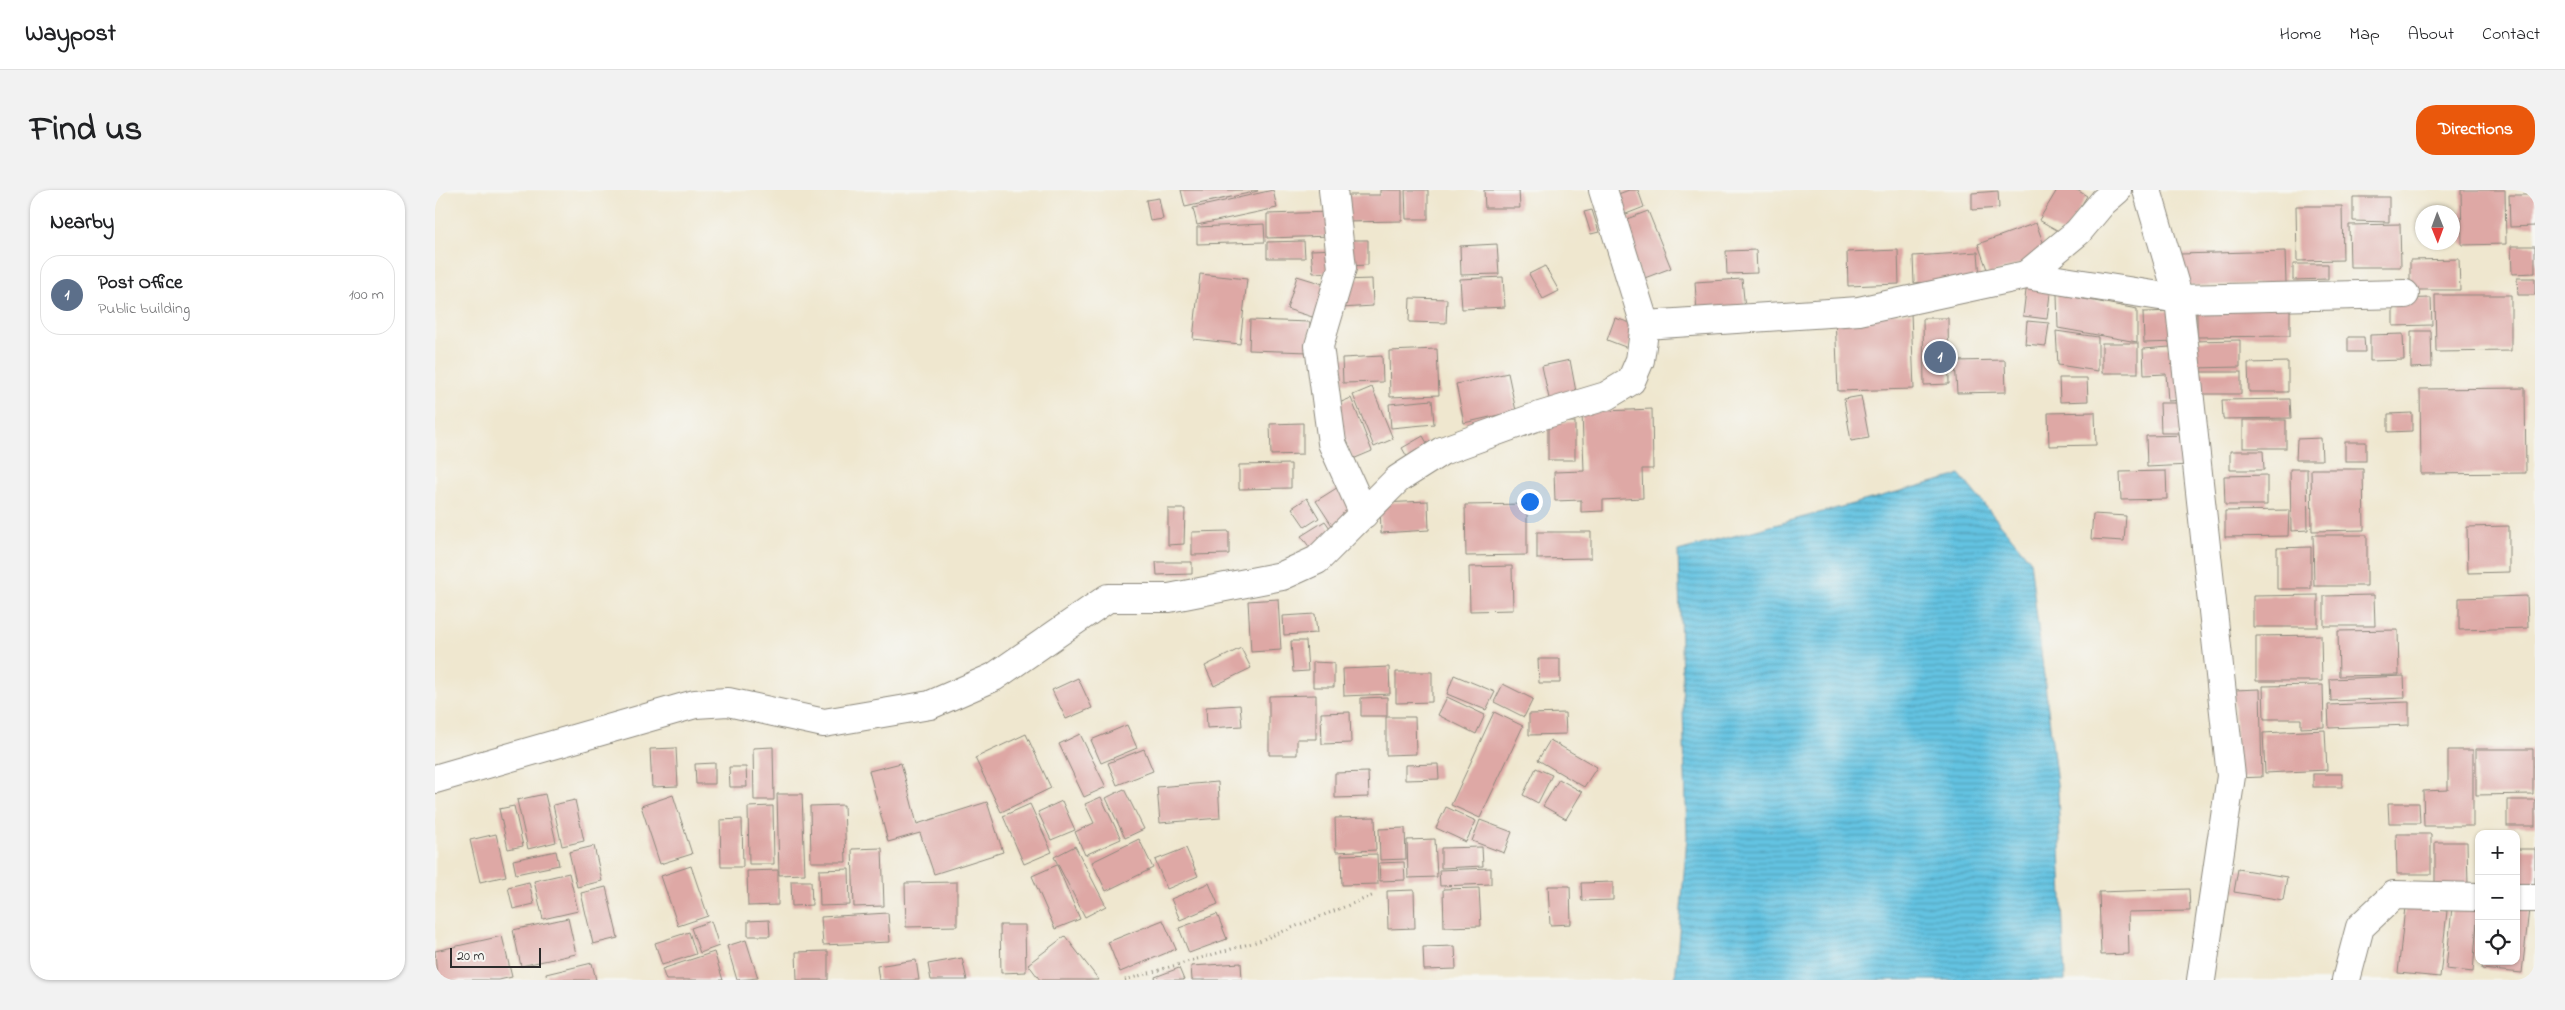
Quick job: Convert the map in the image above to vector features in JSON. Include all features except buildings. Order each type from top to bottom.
[{"type":"street","points":[[1333,190],[1341,268],[1319,346],[1333,443],[1364,514]]},
{"type":"street","points":[[435,778],[695,704],[729,702],[824,723],[930,705],[993,677],[1108,598],[1169,598],[1282,576],[1317,560],[1397,479],[1442,451],[1533,418],[1606,396],[1631,381],[1641,360],[1645,325],[1603,190]]},
{"type":"street","points":[[2026,275],[2078,232],[2103,202],[2117,190]]},
{"type":"street","points":[[2147,190],[2179,299],[2231,776],[2201,980]]},
{"type":"street","points":[[1645,325],[1859,311],[2026,275],[2179,299],[2405,294]]},
{"type":"street","points":[[2346,980],[2360,927],[2394,895],[2475,897]]},
{"type":"street","points":[[2520,898],[2535,898]]},
{"type":"path","points":[[1125,980],[1259,941],[1374,895]]},
{"type":"water","points":[[1960,475],[2030,560],[2058,792],[2065,980],[1675,980],[1687,837],[1678,551]]},
{"type":"place","name":"Post Office","points":[[1940,357]]}]
